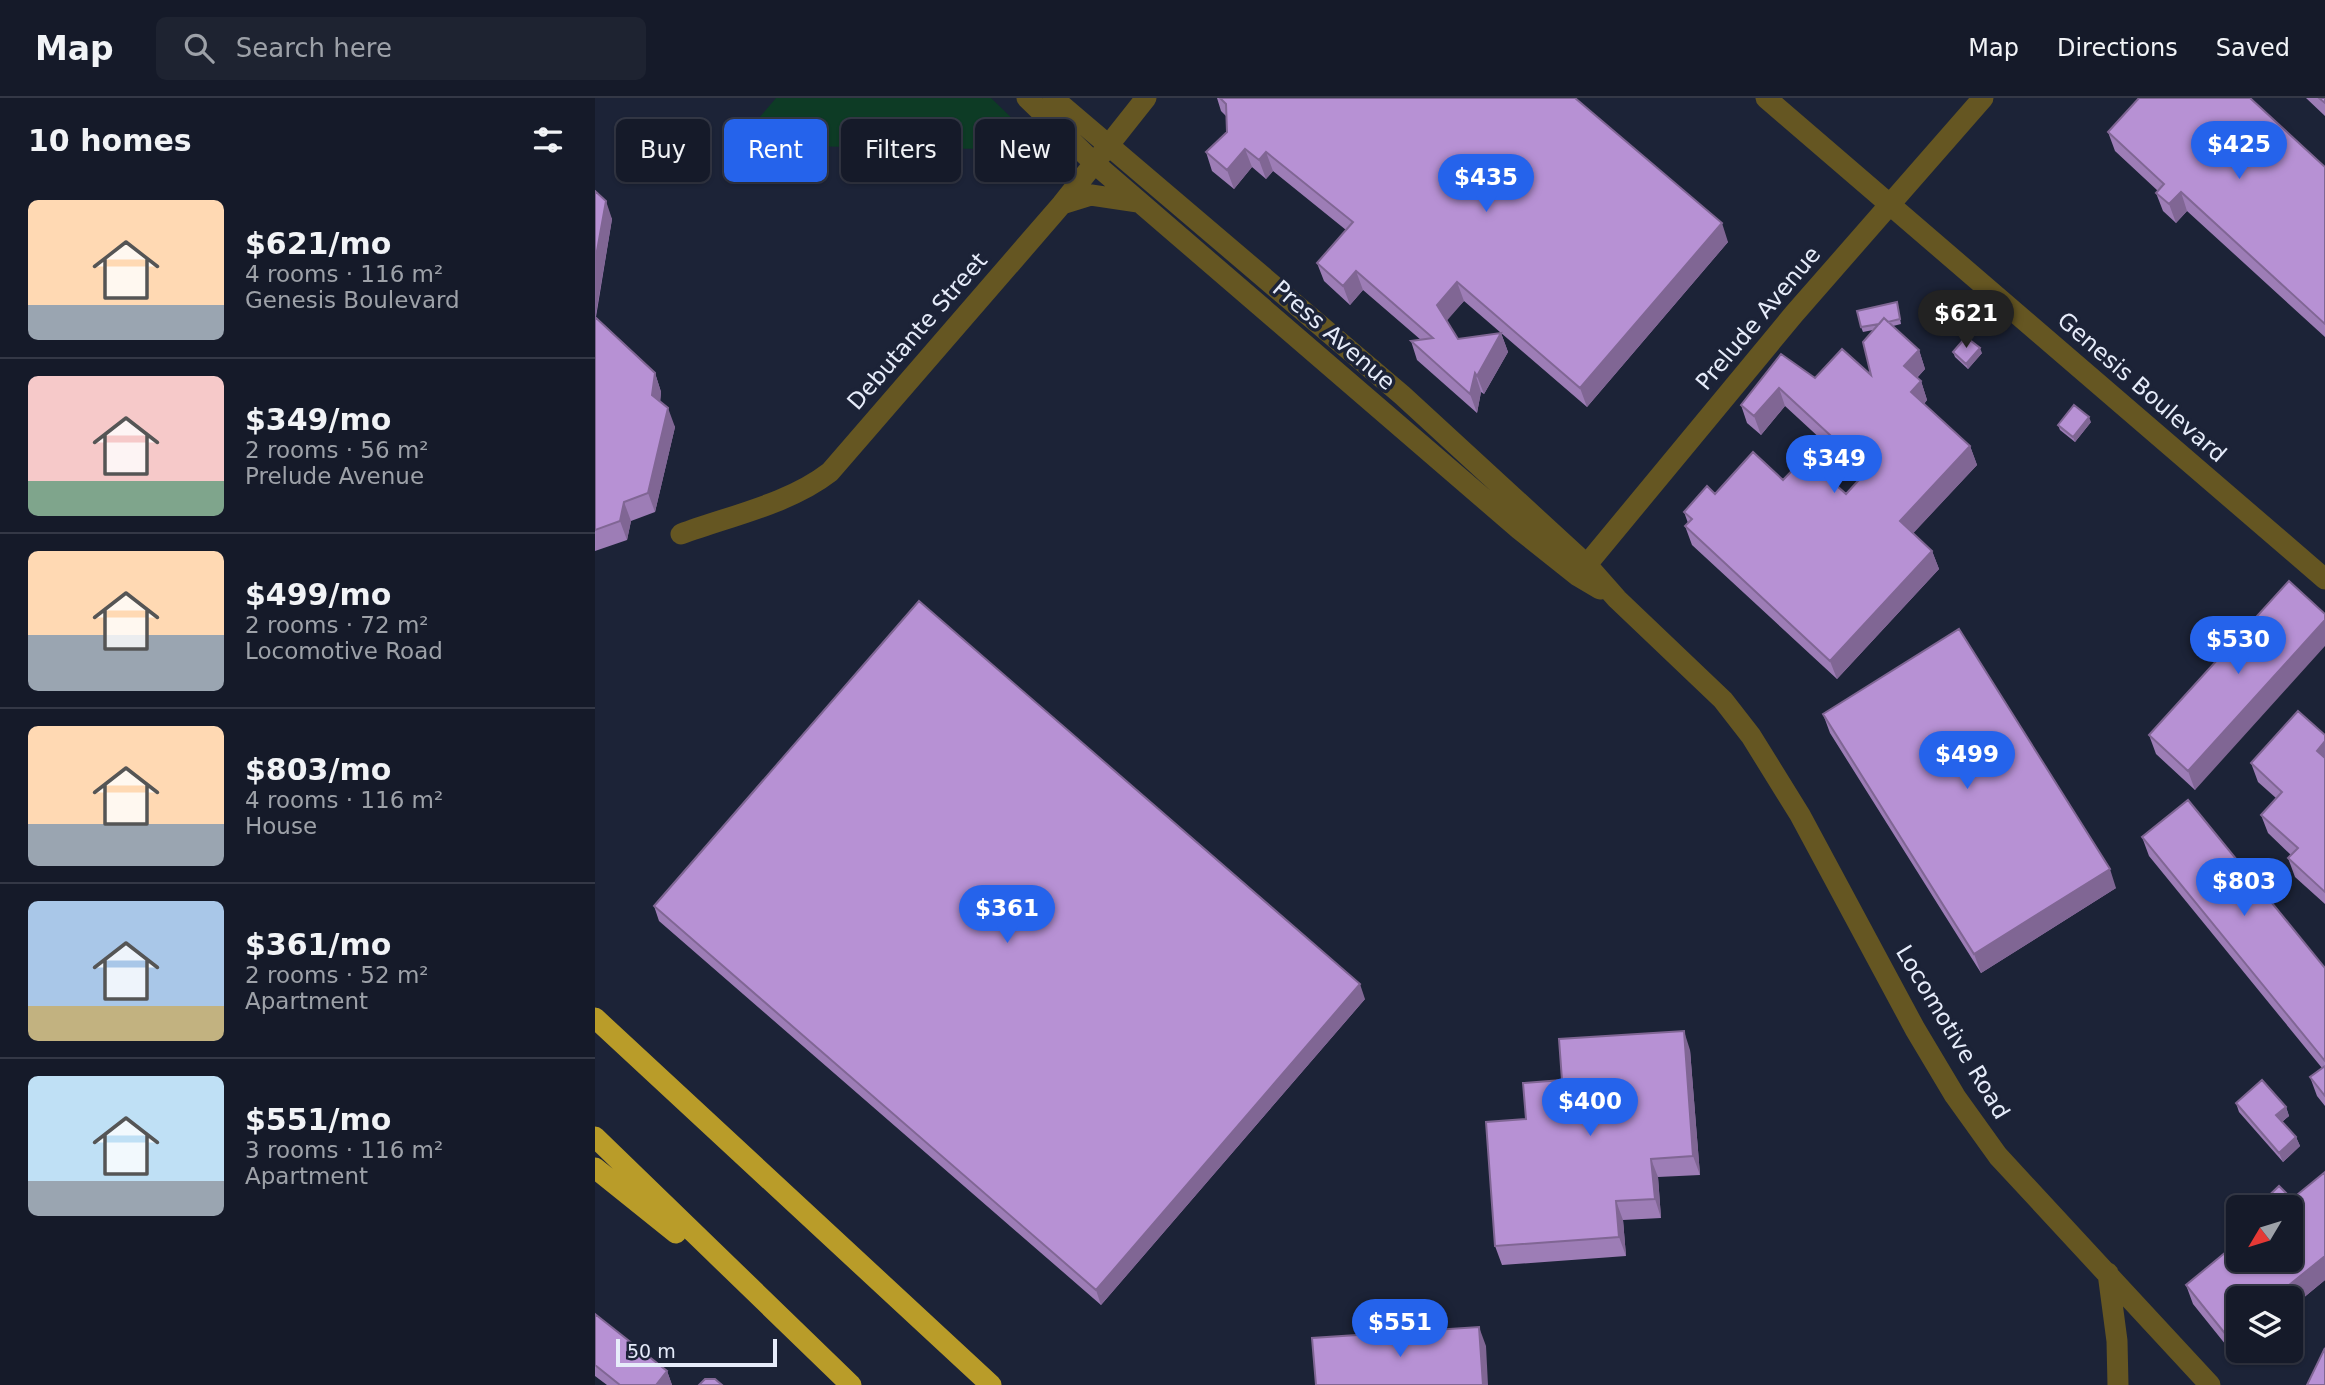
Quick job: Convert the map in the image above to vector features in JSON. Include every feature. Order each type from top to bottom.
[{"type":"highway","points":[[595,1018],[991,1385]]},
{"type":"highway","points":[[595,1137],[851,1385]]},
{"type":"highway","points":[[595,1168],[745,1285]]},
{"type":"street","name":"Press Avenue","points":[[1027,98],[1048,119]]},
{"type":"street","name":"Press Avenue","points":[[1053,98],[1461,449],[1583,570]]},
{"type":"street","name":"Debutante Street","points":[[681,534],[789,494],[817,482],[830,472],[1062,204],[1146,98]]},
{"type":"street","name":"Genesis Boulevard","points":[[1766,98],[2325,579]]},
{"type":"street","name":"Prelude Avenue","points":[[1583,570],[1794,314],[1983,98]]},
{"type":"street","name":"Press Avenue","points":[[1075,146],[1445,465],[1618,599],[1723,700],[1751,736]]},
{"type":"street","points":[[1062,204],[1067,182]]},
{"type":"street","points":[[1062,204],[1091,195],[1141,203]]},
{"type":"street","points":[[1445,465],[1461,449]]},
{"type":"street","name":"Locomotive Road","points":[[1751,736],[1800,815],[1915,1028],[1955,1096],[1999,1156],[2108,1272],[2198,1381]]},
{"type":"street","points":[[2108,1272],[2117,1341],[2118,1385]]},
{"type":"green space","points":[[776,98],[991,98],[1013,119],[975,119],[975,149],[961,149],[961,119],[841,119],[841,147],[827,146],[827,119],[758,119]]},
{"type":"building","points":[[1220,98],[1575,98],[1722,223],[1580,388],[1457,282],[1437,305],[1458,339],[1501,333],[1477,376],[1475,373],[1470,394],[1411,341],[1433,338],[1356,271],[1343,286],[1317,263],[1353,222],[1266,152],[1259,160],[1245,149],[1227,170],[1206,152],[1227,132],[1226,104]]},
{"type":"building","points":[[2139,98],[2250,98],[2325,167],[2325,324],[2181,192],[2169,204],[2156,193],[2164,184],[2108,132]]},
{"type":"building","points":[[595,191],[606,201],[595,262]]},
{"type":"building","points":[[1897,302],[1900,319],[1888,322],[1884,318],[1879,324],[1861,327],[1857,311]]},
{"type":"building","points":[[595,317],[655,373],[652,395],[668,408],[648,493],[624,502],[620,521],[595,530]]},
{"type":"building","points":[[1884,318],[1919,350],[1904,366],[1921,381],[1911,392],[1970,446],[1900,521],[1932,551],[1830,661],[1685,526],[1692,519],[1684,512],[1707,486],[1715,494],[1753,452],[1783,480],[1805,457],[1846,494],[1868,470],[1779,388],[1754,416],[1741,405],[1781,354],[1815,378],[1842,349],[1871,375],[1863,342]]},
{"type":"building","points":[[1966,337],[1980,348],[1966,364],[1953,352]]},
{"type":"building","points":[[2074,405],[2089,417],[2073,437],[2058,425]]},
{"type":"building","points":[[2289,581],[2325,614],[2325,620],[2188,771],[2149,735]]},
{"type":"building","points":[[919,601],[1360,984],[1096,1290],[654,906]]},
{"type":"building","points":[[1959,629],[2110,869],[1974,954],[1823,714]]},
{"type":"building","points":[[2298,711],[2325,735],[2325,741],[2317,751],[2325,758],[2325,892],[2288,858],[2298,848],[2261,815],[2282,792],[2251,763]]},
{"type":"building","points":[[2188,800],[2325,968],[2325,1061],[2142,837]]},
{"type":"building","points":[[1684,1031],[1693,1156],[1651,1159],[1655,1199],[1616,1201],[1619,1237],[1495,1246],[1486,1122],[1526,1119],[1523,1083],[1562,1080],[1559,1039]]},
{"type":"building","points":[[2325,1066],[2325,1096],[2310,1077]]},
{"type":"building","points":[[2262,1080],[2286,1107],[2276,1115],[2296,1137],[2279,1153],[2236,1103]]},
{"type":"building","points":[[2325,1172],[2325,1256],[2288,1286],[2226,1286],[2226,1335],[2186,1285],[2226,1252],[2226,1272],[2303,1272],[2303,1195],[2297,1195]]},
{"type":"building","points":[[2279,1186],[2288,1195],[2270,1195]]},
{"type":"building","points":[[595,1314],[667,1371],[656,1385],[620,1385],[595,1365]]},
{"type":"building","points":[[1479,1327],[1483,1385],[1316,1385],[1312,1338]]},
{"type":"building","points":[[2325,1348],[2325,1385],[2307,1385]]},
{"type":"building","points":[[705,1379],[715,1379],[722,1385],[699,1385]]}]
